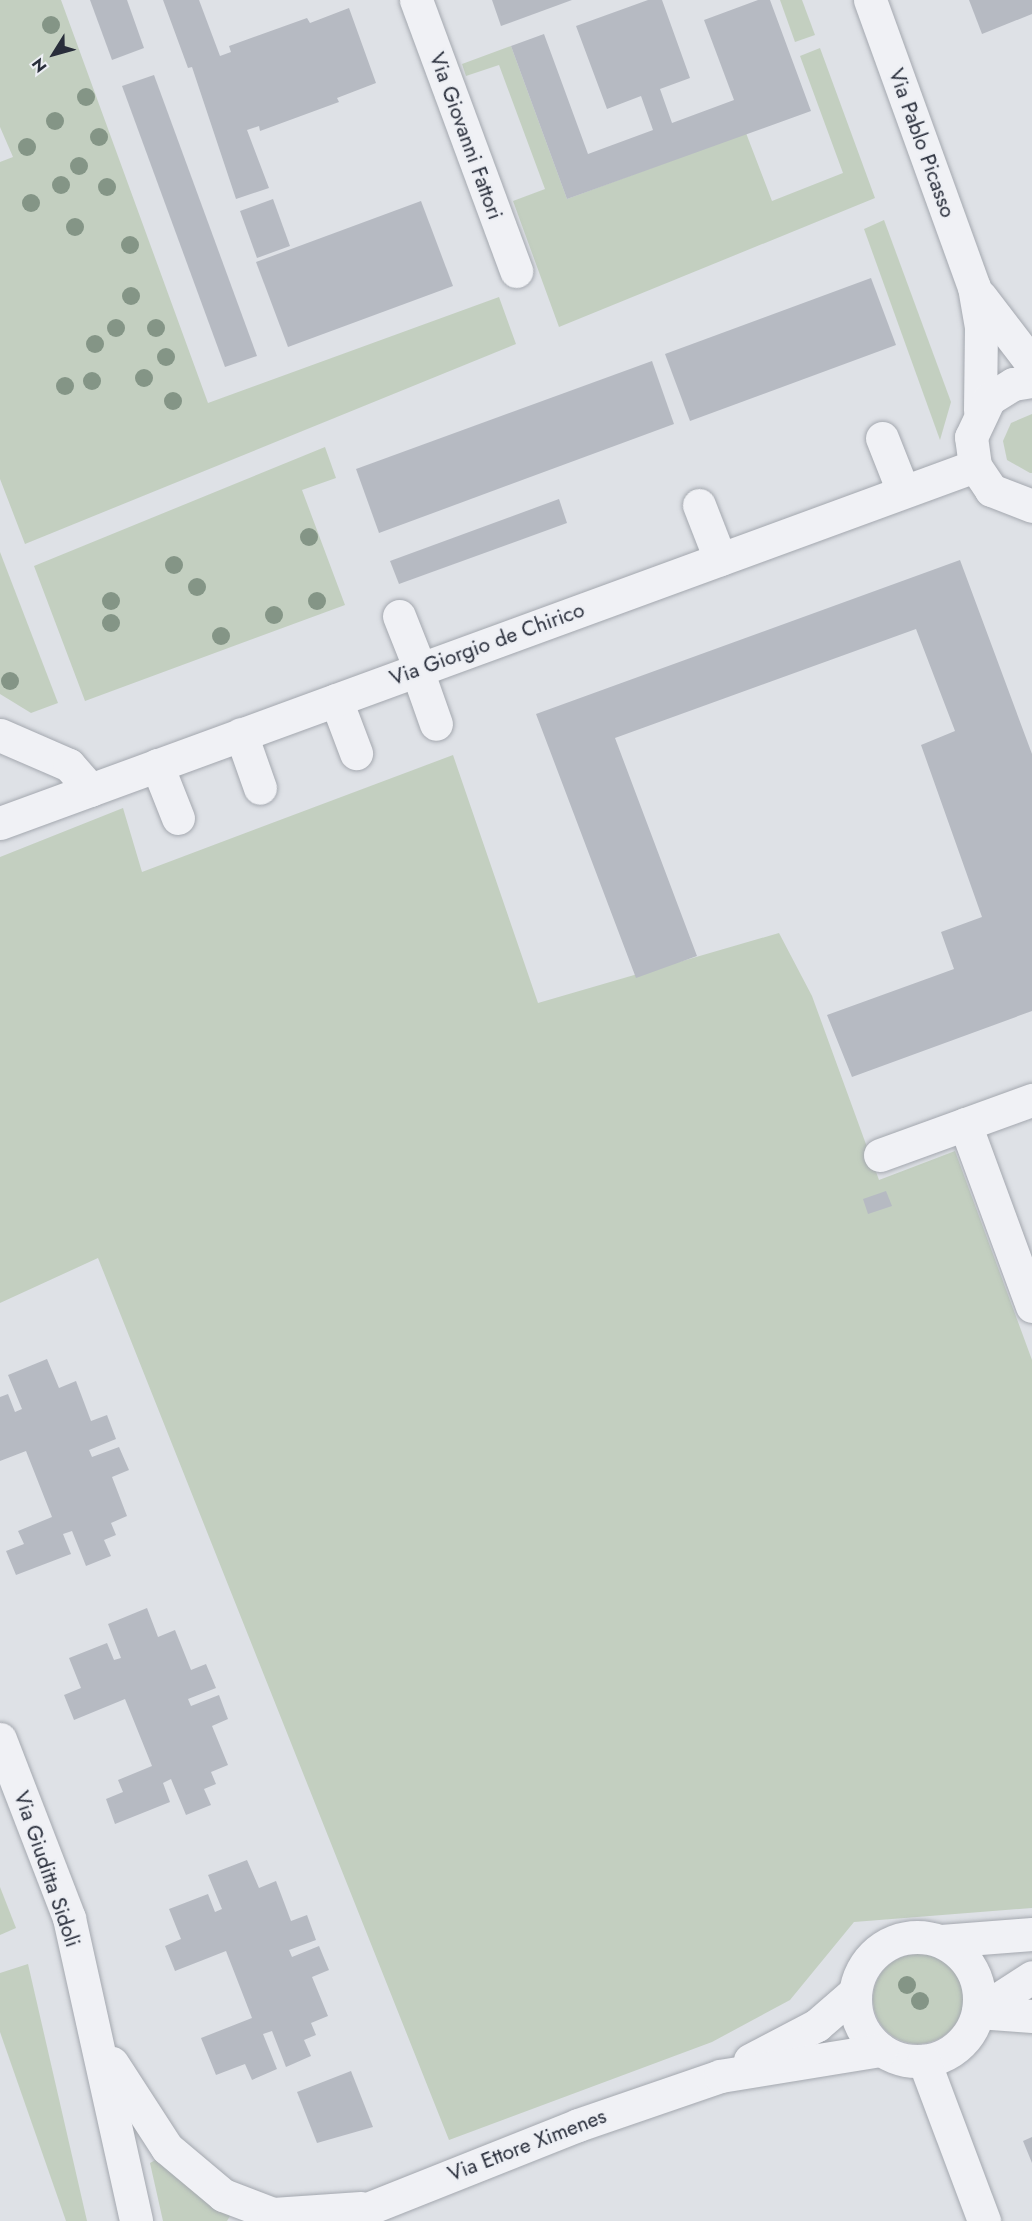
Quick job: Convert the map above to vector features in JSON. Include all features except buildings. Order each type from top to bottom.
[{"type":"street","name":"Via Giovanni Fattori","points":[[416,0],[516,271]]},
{"type":"street","name":"Via Pablo Picasso","points":[[870,0],[974,287],[981,327],[980,410]]},
{"type":"street","name":"Via Pablo Picasso","points":[[974,287],[1032,364]]},
{"type":"street","points":[[1026,510],[991,490],[975,466],[971,437],[980,410],[1000,390],[1032,381]]},
{"type":"street","points":[[882,438],[903,491]]},
{"type":"street","name":"Via Giorgio de Chirico","points":[[0,823],[975,466]]},
{"type":"street","points":[[699,505],[720,559]]},
{"type":"street","points":[[399,616],[436,724]]},
{"type":"street","points":[[336,700],[356,753]]},
{"type":"street","points":[[241,734],[260,788]]},
{"type":"street","points":[[0,735],[69,765],[91,790]]},
{"type":"street","points":[[157,765],[178,818]]},
{"type":"street","points":[[880,1155],[1032,1100]]},
{"type":"street","points":[[965,1124],[1032,1306]]},
{"type":"street","name":"Via Giuditta Sidoli","points":[[0,1739],[63,1899],[88,2001],[136,2221]]},
{"type":"street","name":"Via Ettore Ximenes","points":[[337,2221],[366,2206],[720,2076],[817,2025],[855,1992],[860,1974],[885,1945],[903,1938],[941,1941],[1032,1934]]},
{"type":"street","points":[[941,1941],[968,1962],[976,1978],[978,2012],[964,2040],[924,2061],[984,2221]]},
{"type":"street","points":[[978,2012],[1032,1977]]},
{"type":"street","points":[[855,1992],[860,2024],[881,2049]]},
{"type":"street","name":"Via Giuditta Sidoli","points":[[88,2001],[105,2049],[146,2121],[212,2188],[273,2214],[366,2206]]},
{"type":"street","points":[[978,2012],[1032,2016]]},
{"type":"street","name":"Via Ettore Ximenes","points":[[720,2076],[881,2049],[924,2061]]},
{"type":"green space","points":[[0,0],[61,0],[208,403],[499,297],[516,344],[25,544],[0,479],[0,162],[13,157],[0,127]]},
{"type":"green space","points":[[780,0],[802,0],[815,35],[795,42]]},
{"type":"green space","points":[[511,46],[567,199],[746,133],[772,201],[843,173],[800,56],[820,48],[875,198],[559,327],[513,201],[545,189],[499,65],[466,76],[462,64]]},
{"type":"green space","points":[[884,220],[951,402],[940,440],[864,229]]},
{"type":"green space","points":[[1032,414],[1032,473],[1030,473],[1007,460],[1003,441],[1011,423]]},
{"type":"green space","points":[[325,447],[336,478],[302,490],[345,605],[85,701],[34,566]]},
{"type":"green space","points":[[0,552],[58,703],[31,713],[0,694]]},
{"type":"green space","points":[[453,755],[538,1003],[779,933],[812,996],[879,1180],[955,1151],[1032,1360],[1032,1908],[854,1922],[790,2000],[712,2042],[449,2140],[98,1258],[0,1303],[0,857],[123,808],[142,872]]},
{"type":"green space","points":[[0,1887],[16,1928],[0,1935]]},
{"type":"green space","points":[[918,1954],[935,1957],[950,1967],[960,1982],[963,1999],[960,2016],[950,2031],[935,2041],[918,2044],[901,2041],[886,2031],[876,2016],[873,1999],[876,1982],[886,1967],[901,1957]]},
{"type":"green space","points":[[28,1964],[87,2221],[66,2221],[0,2032],[0,1973]]},
{"type":"green space","points":[[157,2159],[230,2216],[227,2221],[163,2221],[150,2163]]}]
